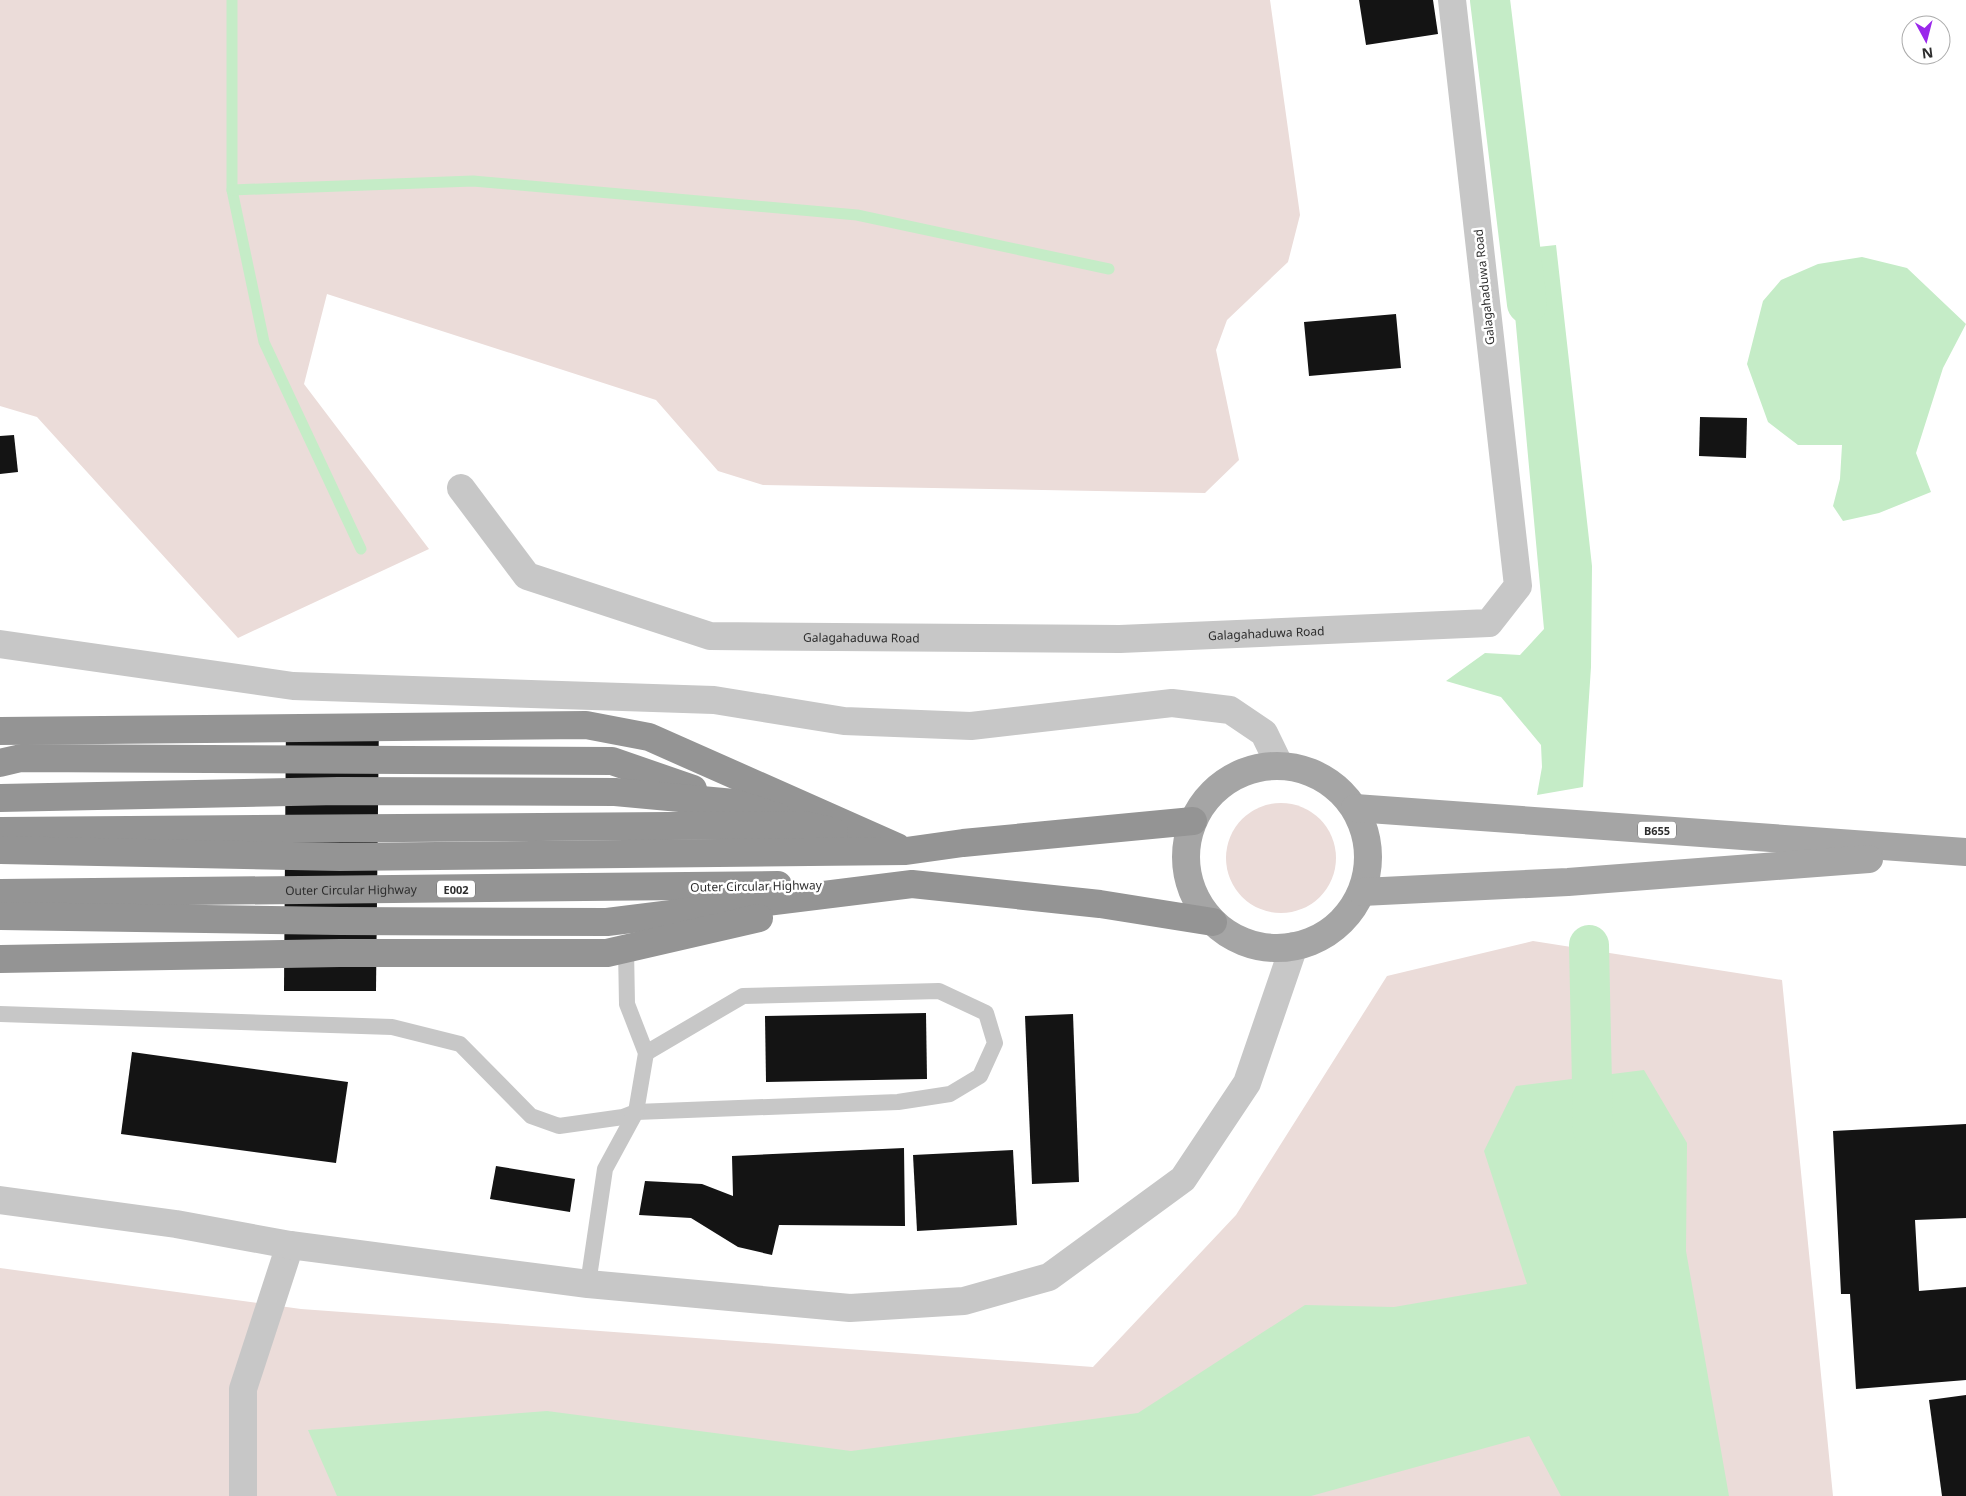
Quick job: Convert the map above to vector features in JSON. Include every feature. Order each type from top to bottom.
[{"type":"highway","points":[[0,731],[586,725],[648,737],[906,851]]},
{"type":"highway","points":[[0,762],[21,758],[612,761],[804,825],[906,851]]},
{"type":"highway","points":[[0,798],[338,791],[605,792],[734,803]]},
{"type":"highway","points":[[0,850],[340,857],[906,851],[963,842],[1193,821]]},
{"type":"highway","points":[[0,830],[804,825]]},
{"type":"highway","points":[[0,916],[340,921],[607,922],[912,884],[1100,904],[1213,922]]},
{"type":"highway","points":[[0,959],[340,953],[607,953],[912,884]]},
{"type":"highway","name":"Outer Circular Highway","points":[[0,893],[912,884]]},
{"type":"main road","points":[[1280,766],[1310,771],[1336,785],[1355,808],[1367,835],[1369,864],[1362,892],[1345,918],[1322,936],[1294,946],[1265,947],[1237,939],[1213,922],[1196,900],[1187,874],[1186,847],[1193,821],[1208,797],[1228,780],[1254,768],[1280,766]]},
{"type":"main road","name":"B655","points":[[1355,808],[1962,852]]},
{"type":"main road","name":"B655","points":[[1362,892],[1568,882],[1962,852]]},
{"type":"street","name":"Galagahaduwa Road","points":[[461,488],[527,576],[710,636],[1120,639],[1489,623],[1518,586],[1452,0]]},
{"type":"street","points":[[0,644],[293,686],[714,700],[844,721],[971,726],[1172,703],[1230,710],[1264,733],[1280,766]]},
{"type":"street","points":[[0,1200],[176,1224],[290,1245],[588,1284],[850,1308],[964,1301],[1049,1276],[1183,1180],[1247,1083],[1294,946]]},
{"type":"street","points":[[244,1496],[243,1389],[290,1245]]},
{"type":"lane","points":[[588,1284],[605,1169],[636,1112],[646,1053],[627,1004],[626,949]]},
{"type":"lane","points":[[0,1014],[392,1027],[460,1044],[531,1116],[559,1126],[623,1117],[636,1112],[898,1102],[950,1094],[980,1076],[995,1044],[986,1014],[939,991],[930,991],[743,996],[646,1053]]},
{"type":"shaded area","points":[[0,0],[1270,0],[1300,215],[1288,262],[1227,320],[1216,350],[1239,460],[1205,493],[763,485],[718,471],[656,400],[327,294],[304,384],[429,549],[238,638],[37,417],[0,406]]},
{"type":"shaded area","points":[[1556,245],[1592,566],[1591,667],[1583,787],[1537,795],[1542,767],[1541,745],[1501,697],[1446,681],[1485,653],[1520,655],[1544,629],[1509,250]]},
{"type":"shaded area","points":[[1862,257],[1907,268],[1966,324],[1943,368],[1916,453],[1931,492],[1879,513],[1843,521],[1833,506],[1840,479],[1842,445],[1798,445],[1768,422],[1747,364],[1763,301],[1781,280],[1818,264]]},
{"type":"shaded area","points":[[1281,803],[1302,807],[1320,819],[1332,837],[1336,858],[1332,879],[1320,897],[1302,909],[1281,913],[1260,909],[1242,897],[1230,879],[1226,858],[1230,837],[1242,819],[1260,807]]},
{"type":"shaded area","points":[[1533,941],[1782,980],[1833,1496],[0,1496],[0,1268],[301,1309],[1093,1367],[1236,1215],[1387,976]]},
{"type":"shaded area","points":[[1644,1070],[1687,1143],[1686,1251],[1729,1496],[1561,1496],[1529,1436],[1311,1496],[337,1496],[308,1430],[547,1411],[851,1451],[1138,1413],[1305,1305],[1394,1307],[1527,1284],[1484,1151],[1516,1086]]},
{"type":"building","points":[[1359,0],[1433,0],[1438,34],[1366,45]]},
{"type":"building","points":[[1396,314],[1401,368],[1309,376],[1304,322]]},
{"type":"building","points":[[1700,417],[1747,418],[1746,458],[1699,456]]},
{"type":"building","points":[[14,435],[18,472],[0,474],[0,436]]},
{"type":"building","points":[[286,716],[379,717],[376,991],[284,991]]},
{"type":"building","points":[[926,1013],[927,1079],[766,1082],[765,1016]]},
{"type":"building","points":[[1073,1014],[1079,1182],[1032,1184],[1025,1016]]},
{"type":"building","points":[[132,1052],[348,1082],[336,1163],[121,1134]]},
{"type":"building","points":[[1966,1124],[1966,1218],[1915,1220],[1919,1291],[1966,1287],[1966,1380],[1856,1389],[1850,1294],[1841,1294],[1833,1131]]},
{"type":"building","points":[[904,1148],[905,1226],[779,1225],[772,1255],[738,1247],[691,1218],[639,1215],[645,1181],[702,1184],[733,1196],[732,1156]]},
{"type":"building","points":[[1013,1150],[1017,1225],[917,1231],[913,1155]]},
{"type":"building","points":[[496,1166],[575,1179],[570,1212],[490,1199]]},
{"type":"building","points":[[1966,1395],[1966,1496],[1942,1496],[1929,1400]]},
{"type":"waterway","points":[[232,0],[232,190],[264,342],[361,549]]},
{"type":"waterway","points":[[1490,0],[1527,304]]},
{"type":"waterway","points":[[232,190],[473,181],[857,215],[1109,269]]},
{"type":"waterway","points":[[1589,945],[1593,1131]]}]
